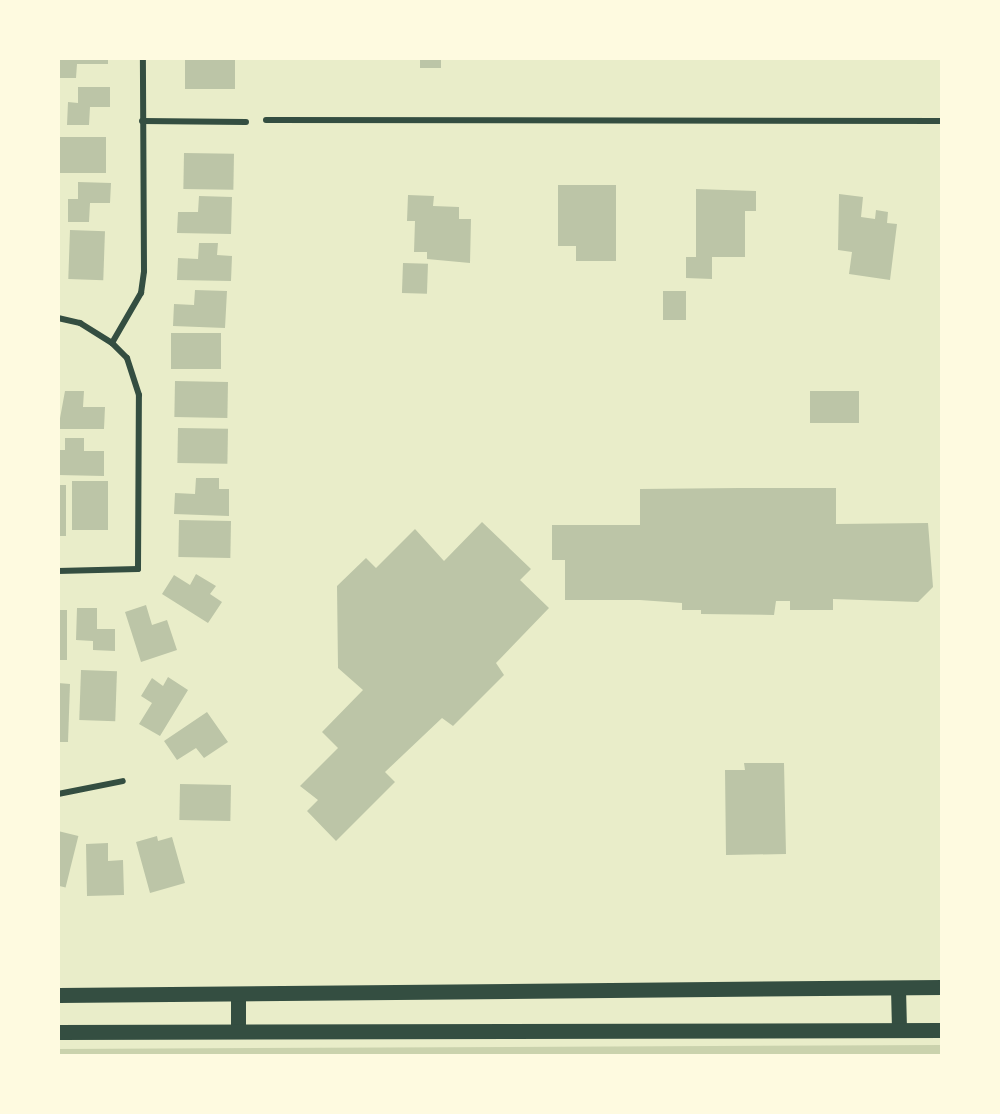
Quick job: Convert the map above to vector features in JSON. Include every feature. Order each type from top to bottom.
[{"type":"main road","points":[[58,995],[942,987]]},
{"type":"main road","points":[[898,988],[899,1030]]},
{"type":"main road","points":[[238,994],[238,1031]]},
{"type":"main road","points":[[58,1032],[942,1030]]},
{"type":"street","points":[[112,343],[141,292],[144,271],[143,58]]},
{"type":"street","points":[[266,120],[942,122]]},
{"type":"street","points":[[142,121],[246,122]]},
{"type":"street","points":[[58,318],[80,323],[112,343],[127,358],[138,395],[138,569],[58,571]]},
{"type":"street","points":[[58,794],[123,782]]},
{"type":"green space","points":[[941,1045],[941,1056],[58,1055],[59,1049]]},
{"type":"building","points":[[58,58],[108,58],[108,64],[77,64],[76,78],[58,78]]},
{"type":"building","points":[[185,58],[235,58],[235,89],[185,89]]},
{"type":"building","points":[[420,58],[441,58],[441,68],[420,68]]},
{"type":"building","points":[[78,87],[110,87],[110,107],[90,107],[89,125],[67,125],[68,102],[78,103]]},
{"type":"building","points":[[58,137],[106,137],[106,173],[58,173]]},
{"type":"building","points":[[184,153],[234,154],[233,190],[183,189]]},
{"type":"building","points":[[78,182],[111,183],[110,203],[90,203],[89,222],[68,222],[68,199],[78,199]]},
{"type":"building","points":[[558,185],[616,185],[616,261],[576,261],[576,246],[558,246]]},
{"type":"building","points":[[696,189],[756,191],[756,211],[745,211],[745,257],[712,257],[712,279],[686,278],[686,257],[696,257]]},
{"type":"building","points":[[839,194],[863,197],[861,217],[875,219],[876,210],[888,212],[887,223],[897,224],[890,280],[849,274],[852,252],[838,250]]},
{"type":"building","points":[[408,195],[434,196],[433,206],[459,207],[459,219],[471,219],[470,263],[427,259],[427,252],[414,252],[415,221],[407,221]]},
{"type":"building","points":[[199,196],[232,197],[231,234],[177,233],[178,212],[198,212]]},
{"type":"building","points":[[70,230],[105,231],[103,280],[68,279]]},
{"type":"building","points":[[199,243],[218,243],[217,255],[232,256],[231,281],[177,280],[178,258],[198,259]]},
{"type":"building","points":[[403,263],[428,264],[427,294],[402,293]]},
{"type":"building","points":[[195,290],[227,291],[225,328],[173,326],[174,304],[194,305]]},
{"type":"building","points":[[663,291],[686,291],[686,320],[663,320]]},
{"type":"building","points":[[171,333],[221,333],[221,369],[171,369]]},
{"type":"building","points":[[175,381],[228,382],[227,418],[174,417]]},
{"type":"building","points":[[65,391],[84,391],[83,407],[105,407],[104,429],[58,429]]},
{"type":"building","points":[[810,391],[859,391],[859,423],[810,423]]},
{"type":"building","points":[[178,428],[228,429],[227,464],[177,463]]},
{"type":"building","points":[[65,438],[84,438],[84,451],[104,451],[104,476],[58,475],[58,450],[65,450]]},
{"type":"building","points":[[196,478],[219,478],[219,489],[229,489],[229,516],[174,514],[175,493],[195,494]]},
{"type":"building","points":[[72,481],[108,481],[108,530],[72,530]]},
{"type":"building","points":[[58,485],[66,485],[66,536],[58,536]]},
{"type":"building","points":[[836,488],[836,524],[928,523],[933,587],[918,602],[833,599],[833,610],[790,610],[790,601],[776,601],[774,615],[701,614],[701,610],[682,610],[682,603],[640,600],[565,600],[565,560],[552,560],[552,525],[640,525],[640,489]]},
{"type":"building","points":[[179,520],[231,521],[230,558],[178,557]]},
{"type":"building","points":[[482,522],[531,569],[520,580],[549,608],[496,663],[504,675],[453,726],[442,718],[385,772],[395,782],[336,841],[307,811],[318,800],[300,786],[338,748],[322,732],[363,690],[338,668],[337,586],[366,558],[376,568],[415,529],[444,561]]},
{"type":"building","points":[[196,574],[216,586],[210,594],[222,602],[208,623],[162,594],[174,575],[190,585]]},
{"type":"building","points":[[146,605],[152,625],[167,620],[177,650],[141,662],[125,612]]},
{"type":"building","points":[[77,608],[97,608],[97,629],[115,629],[115,651],[93,650],[93,641],[76,640]]},
{"type":"building","points":[[58,610],[67,610],[67,660],[58,660]]},
{"type":"building","points":[[81,670],[117,671],[115,721],[79,720]]},
{"type":"building","points":[[168,677],[188,690],[160,736],[139,724],[152,703],[141,696],[152,678],[163,686]]},
{"type":"building","points":[[58,683],[70,684],[68,742],[58,742]]},
{"type":"building","points":[[207,712],[228,742],[204,758],[196,748],[177,760],[164,741]]},
{"type":"building","points":[[744,763],[784,763],[786,854],[726,855],[725,770],[745,770]]},
{"type":"building","points":[[180,784],[231,785],[230,821],[179,820]]},
{"type":"building","points":[[58,831],[78,836],[66,888],[58,886]]},
{"type":"building","points":[[157,836],[158,841],[172,837],[185,883],[150,893],[136,842]]},
{"type":"building","points":[[108,843],[108,861],[123,860],[124,895],[87,896],[86,844]]}]
